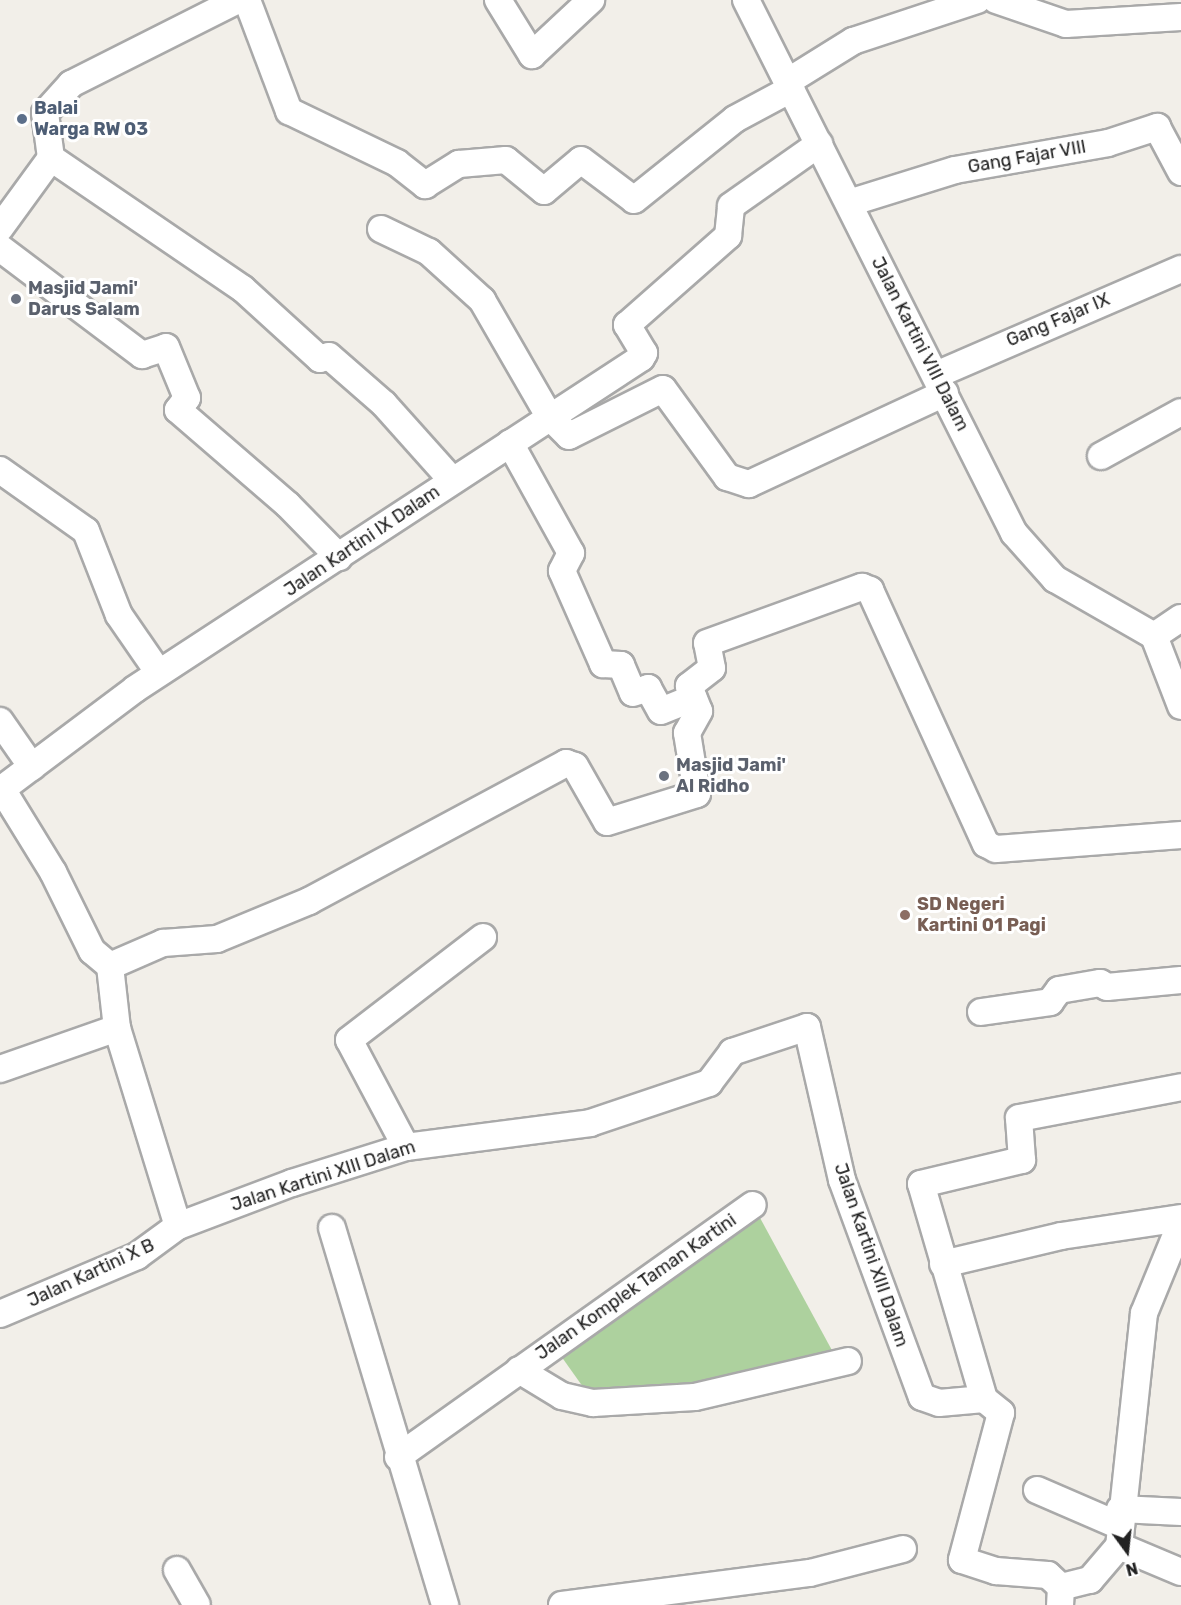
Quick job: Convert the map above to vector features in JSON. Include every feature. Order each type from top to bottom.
[{"type":"street","points":[[0,228],[51,158],[45,113],[71,84],[238,0]]},
{"type":"street","points":[[248,0],[290,111],[397,163],[425,184],[459,164],[506,160],[544,191],[581,160],[633,200],[735,119],[789,86],[853,41],[977,0]]},
{"type":"street","points":[[498,0],[532,55],[591,0]]},
{"type":"street","points":[[996,0],[1066,24],[1181,17]]},
{"type":"street","name":"Jalan Kartini VIII Dalam","points":[[752,2],[789,86],[1014,533],[1055,579],[1154,636]]},
{"type":"street","name":"Gang Fajar VIII","points":[[849,203],[955,170],[1108,143],[1157,126],[1181,172]]},
{"type":"street","name":"Jalan Kartini IX Dalam","points":[[110,966],[92,951],[53,872],[2,794],[32,767],[159,673],[339,557],[451,479],[641,358],[644,352],[627,325],[728,236],[731,206],[819,144]]},
{"type":"street","points":[[51,158],[235,283],[320,359],[329,356],[384,404],[451,479]]},
{"type":"street","points":[[381,229],[429,252],[482,300],[549,416]]},
{"type":"street","points":[[0,248],[142,355],[166,346],[187,398],[178,410],[339,557]]},
{"type":"street","name":"Gang Fajar IX","points":[[549,416],[564,434],[575,436],[663,389],[727,477],[749,484],[941,384],[1178,278]]},
{"type":"street","points":[[1101,456],[1181,412]]},
{"type":"street","points":[[510,443],[571,553],[562,572],[603,664],[621,665],[633,693],[648,688],[661,711],[694,698]]},
{"type":"street","points":[[0,470],[86,531],[119,615],[159,673]]},
{"type":"street","points":[[178,1226],[117,1028],[110,966],[163,943],[217,939],[309,901],[566,763],[575,766],[607,822],[697,794],[687,738],[699,716],[690,682],[712,668],[707,643],[712,639],[867,587],[986,844],[996,849],[1181,835]]},
{"type":"street","points":[[1181,618],[1154,636],[1181,706]]},
{"type":"street","points":[[0,721],[32,767]]},
{"type":"street","points":[[406,1147],[349,1040],[483,937]]},
{"type":"street","points":[[981,1012],[1050,1002],[1059,990],[1100,983],[1107,987],[1181,980]]},
{"type":"street","name":"Jalan Kartini XIII Dalam","points":[[178,1226],[406,1147],[590,1123],[709,1083],[732,1052],[807,1027],[842,1180],[922,1397],[939,1403],[984,1400]]},
{"type":"street","points":[[0,1069],[117,1028]]},
{"type":"street","points":[[1181,1087],[1019,1118],[1022,1160],[923,1182],[943,1264],[984,1400],[1002,1419],[962,1560],[996,1571],[1047,1575],[1060,1596],[1090,1580],[1120,1527],[1144,1313],[1181,1224]]},
{"type":"street","name":"Jalan Komplek Taman Kartini","points":[[398,1457],[752,1205]]},
{"type":"street","points":[[943,1264],[1061,1236],[1181,1218]]},
{"type":"street","name":"Jalan Kartini X B","points":[[0,1314],[137,1256],[178,1226]]},
{"type":"street","points":[[332,1228],[398,1457],[445,1605]]},
{"type":"street","name":"Jalan Komplek Taman Kartini","points":[[519,1370],[562,1396],[593,1404],[695,1397],[848,1361]]},
{"type":"street","points":[[1037,1490],[1120,1527],[1181,1572]]},
{"type":"street","points":[[1120,1527],[1181,1512]]},
{"type":"street","points":[[562,1605],[810,1574],[903,1549]]},
{"type":"street","points":[[177,1570],[197,1605]]},
{"type":"green space","points":[[759,1216],[834,1354],[674,1391],[588,1394],[556,1349]]},
{"type":"place","name":"Balai Warga RW 03","points":[[22,119]]},
{"type":"place","name":"Masjid Jami' Darus Salam","points":[[16,299]]},
{"type":"place","name":"Masjid Jami' Al Ridho","points":[[664,776]]},
{"type":"place","name":"SD Negeri Kartini 01 Pagi","points":[[905,915]]}]
